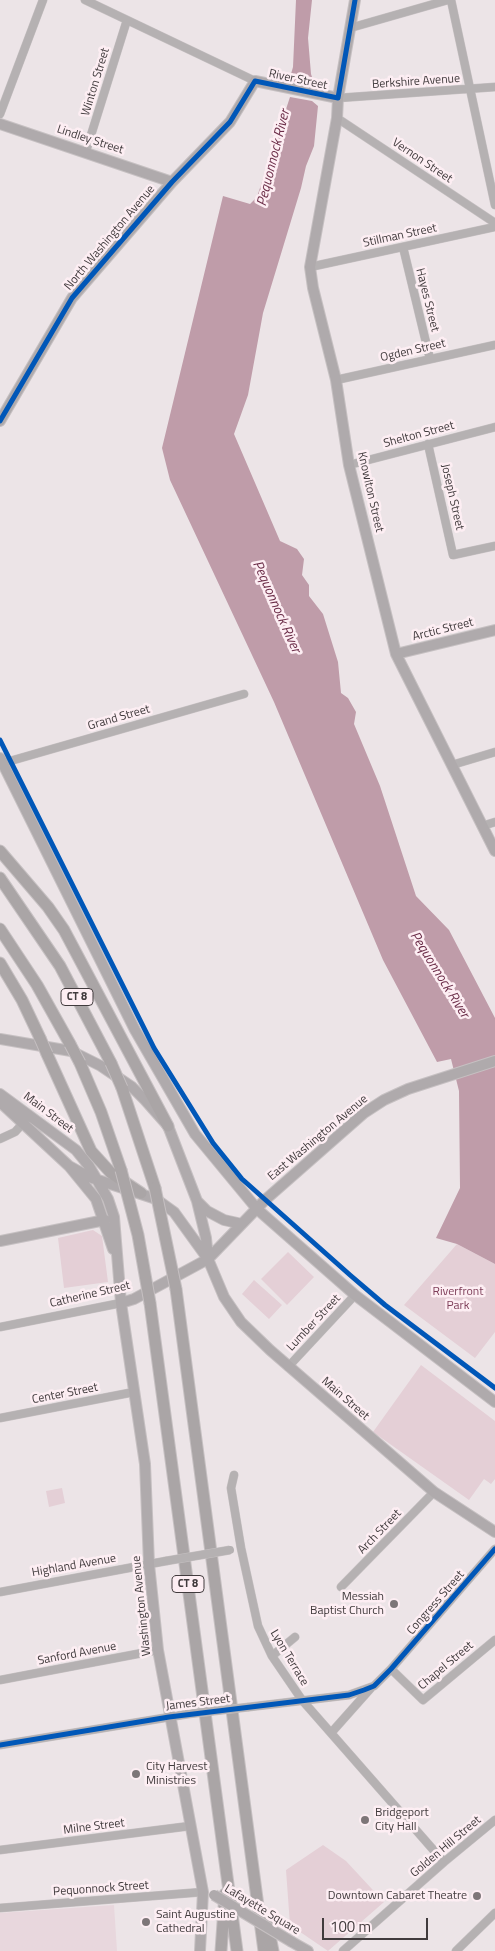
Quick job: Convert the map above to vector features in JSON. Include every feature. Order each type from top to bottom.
[{"type":"highway","points":[[0,851],[44,901],[64,930],[168,1126]]},
{"type":"highway","name":"CT 8","points":[[0,878],[54,955],[111,1063],[122,1088],[155,1188],[176,1289],[264,1951]]},
{"type":"highway","name":"CT 8","points":[[0,929],[37,985],[80,1063],[101,1112],[121,1170],[138,1236],[150,1303],[237,1951]]},
{"type":"highway","points":[[0,963],[22,1000],[91,1151],[110,1173],[140,1193]]},
{"type":"highway","points":[[249,1828],[273,1951]]},
{"type":"highway","points":[[221,1951],[226,1865]]},
{"type":"main road","name":"Knowlton Street","points":[[355,0],[333,98],[337,118],[310,267],[313,288],[336,380],[349,465],[396,654],[495,851]]},
{"type":"main road","name":"River Street","points":[[259,82],[333,98]]},
{"type":"main road","name":"North Washington Avenue","points":[[0,421],[72,298],[172,182],[230,122],[259,82]]},
{"type":"main road","name":"Lindley Street","points":[[0,124],[86,151],[172,182]]},
{"type":"main road","name":"Arctic Street","points":[[396,654],[495,630]]},
{"type":"main road","points":[[1,762],[135,1030],[195,1134],[257,1209],[356,1295],[495,1402]]},
{"type":"main road","name":"Main Street","points":[[0,1039],[71,1051],[101,1066],[132,1087],[168,1126],[197,1201],[206,1238],[208,1258]]},
{"type":"main road","name":"East Washington Avenue","points":[[208,1258],[257,1209],[364,1113],[384,1100],[408,1089],[495,1061]]},
{"type":"main road","name":"Main Street","points":[[0,1094],[76,1150],[108,1199],[109,1219]]},
{"type":"main road","name":"Main Street","points":[[0,1102],[22,1125],[69,1166],[96,1199],[109,1219]]},
{"type":"main road","name":"Main Street","points":[[69,1166],[96,1178],[156,1198],[174,1212],[208,1258],[224,1297],[241,1322],[288,1367],[434,1492],[495,1532]]},
{"type":"main road","points":[[197,1201],[207,1211],[224,1220],[242,1224]]},
{"type":"main road","points":[[0,1242],[109,1219]]},
{"type":"main road","name":"Washington Avenue","points":[[109,1219],[116,1257],[144,1464],[149,1564],[158,1650],[203,1892],[200,1951]]},
{"type":"main road","name":"Catherine Street","points":[[121,1303],[134,1298],[208,1258]]},
{"type":"main road","name":"Lafayette Square","points":[[203,1892],[214,1895],[308,1951]]},
{"type":"street","points":[[0,114],[43,0]]},
{"type":"street","name":"River Street","points":[[85,0],[259,82]]},
{"type":"street","points":[[350,28],[450,0],[472,90],[495,205]]},
{"type":"street","name":"Winton Street","points":[[86,151],[127,20]]},
{"type":"street","name":"Berkshire Avenue","points":[[333,98],[495,88]]},
{"type":"street","name":"Vernon Street","points":[[337,118],[495,225]]},
{"type":"street","name":"Stillman Street","points":[[310,267],[495,225]]},
{"type":"street","name":"Hayes Street","points":[[403,247],[430,359]]},
{"type":"street","name":"Ogden Street","points":[[336,380],[495,345]]},
{"type":"street","name":"Shelton Street","points":[[349,465],[495,427]]},
{"type":"street","name":"Joseph Street","points":[[428,444],[453,555],[495,546]]},
{"type":"street","name":"Grand Street","points":[[1,762],[244,694]]},
{"type":"street","points":[[452,765],[495,752]]},
{"type":"street","points":[[482,826],[495,822]]},
{"type":"street","points":[[0,1139],[15,1132],[31,1115]]},
{"type":"street","name":"Lumber Street","points":[[288,1367],[356,1295]]},
{"type":"street","name":"Catherine Street","points":[[0,1327],[121,1303]]},
{"type":"street","name":"Center Street","points":[[0,1418],[134,1392]]},
{"type":"street","name":"Lyon Terrace","points":[[234,1475],[231,1488],[241,1548],[258,1626],[272,1656],[302,1700],[444,1862]]},
{"type":"street","name":"Arch Street","points":[[341,1588],[434,1492]]},
{"type":"street","name":"Highland Avenue","points":[[0,1592],[241,1548]]},
{"type":"street","name":"Congress Street","points":[[391,1669],[495,1549]]},
{"type":"street","points":[[272,1656],[294,1637]]},
{"type":"street","name":"Chapel Street","points":[[391,1669],[423,1700],[495,1640]]},
{"type":"street","name":"Sanford Avenue","points":[[0,1680],[158,1650]]},
{"type":"street","name":"James Street","points":[[0,1745],[169,1716],[349,1695],[374,1686],[391,1669]]},
{"type":"street","points":[[331,1733],[374,1686]]},
{"type":"street","name":"Golden Hill Street","points":[[344,1951],[444,1862],[495,1820]]},
{"type":"street","name":"Milne Street","points":[[0,1850],[190,1826]]},
{"type":"street","name":"Pequonnock Street","points":[[0,1908],[203,1892]]},
{"type":"street","points":[[456,1951],[495,1913]]},
{"type":"shaded area","points":[[114,1905],[117,1951],[0,1951],[0,1913]]},
{"type":"green space","points":[[93,1230],[102,1236],[108,1282],[64,1288],[58,1238]]},
{"type":"green space","name":"Riverfront Park","points":[[457,1244],[495,1264],[495,1332],[475,1358],[404,1305]]},
{"type":"green space","points":[[288,1252],[314,1277],[287,1305],[261,1279]]},
{"type":"green space","points":[[254,1280],[282,1305],[269,1319],[242,1294]]},
{"type":"green space","points":[[421,1365],[495,1421],[495,1479],[491,1484],[484,1479],[469,1500],[373,1432]]},
{"type":"green space","points":[[62,1488],[65,1503],[49,1507],[46,1491]]},
{"type":"green space","points":[[323,1845],[346,1861],[384,1902],[328,1951],[290,1925],[286,1870]]},
{"type":"water","points":[[296,0],[312,0],[308,38],[311,74],[315,86],[289,81],[293,67]]},
{"type":"water","name":"Pequonnock River","points":[[290,97],[312,101],[318,106],[314,146],[306,166],[263,313],[248,395],[234,434],[280,541],[297,549],[304,559],[302,575],[309,585],[309,596],[323,614],[338,662],[341,693],[348,698],[356,712],[354,724],[380,786],[416,896],[449,930],[495,1018],[495,1264],[457,1244],[436,1238],[460,1188],[459,1091],[451,1059],[437,1062],[383,960],[274,702],[170,480],[162,448],[223,196],[250,204],[257,197]]},
{"type":"cycle path","points":[[0,421],[72,298],[172,182],[230,122],[255,81],[338,98],[355,0]]},
{"type":"cycle path","points":[[0,740],[154,1048],[213,1143],[242,1179],[350,1275],[385,1305],[495,1388]]},
{"type":"cycle path","points":[[0,1745],[169,1717],[349,1695],[364,1690],[374,1686],[391,1669],[495,1549]]},
{"type":"place","name":"Messiah Baptist Church","points":[[394,1604]]},
{"type":"place","name":"City Harvest Ministries","points":[[136,1774]]},
{"type":"place","name":"Bridgeport City Hall","points":[[365,1820]]},
{"type":"place","name":"Downtown Cabaret Theatre","points":[[477,1896]]},
{"type":"place","name":"Saint Augustine Cathedral","points":[[146,1922]]}]
